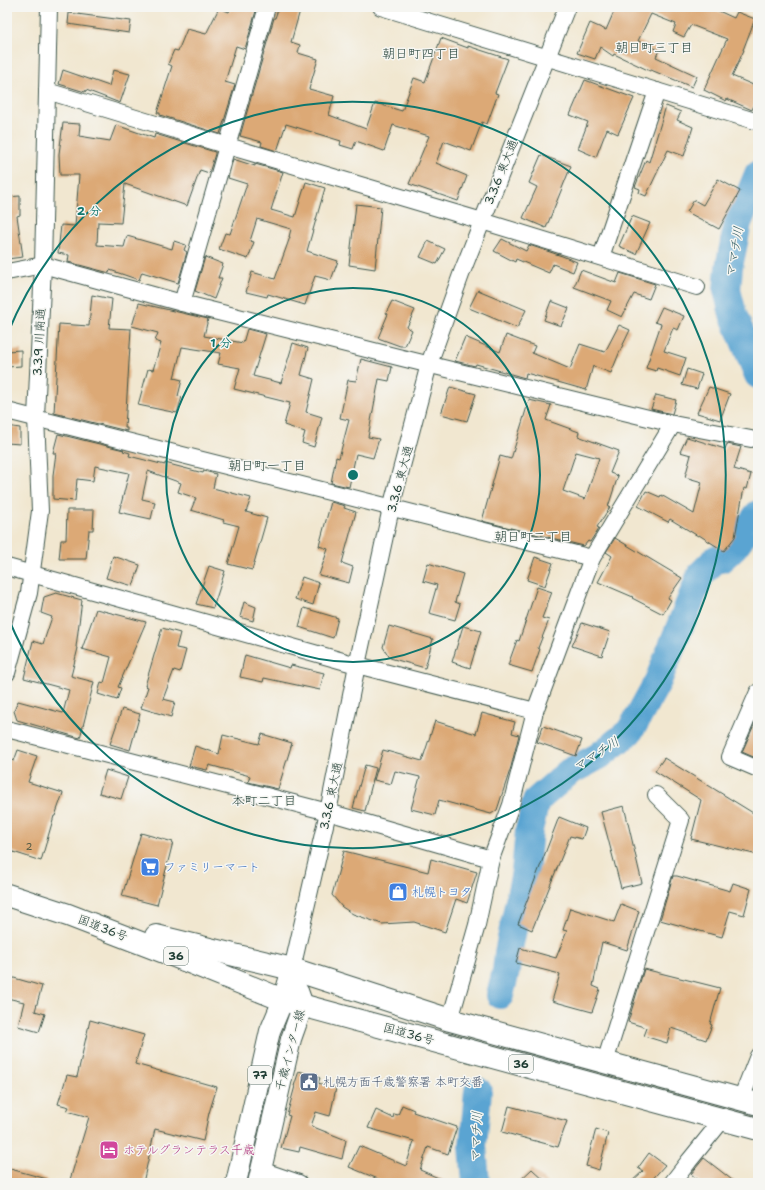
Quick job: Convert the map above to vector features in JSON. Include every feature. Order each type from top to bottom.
[{"type":"highway","name":"国道36号","points":[[7,895],[68,915],[293,1002],[758,1129]]},
{"type":"highway","name":"国道36号","points":[[68,915],[292,969],[450,1020],[749,1101]]},
{"type":"main road","name":"千歳インター線","points":[[260,1177],[291,1039],[293,1002],[292,969]]},
{"type":"main road","name":"千歳インター線","points":[[236,1183],[270,1031],[293,1002]]},
{"type":"street","name":"3.3.9 川南通","points":[[7,673],[33,574],[40,511],[36,417],[43,265],[49,7]]},
{"type":"street","points":[[182,303],[268,7]]},
{"type":"street","points":[[381,7],[758,122]]},
{"type":"street","name":"3.3.6 東大通","points":[[292,969],[328,812],[357,665],[391,508],[429,364],[462,272],[567,7]]},
{"type":"street","points":[[47,91],[697,287]]},
{"type":"street","points":[[601,257],[657,91]]},
{"type":"street","points":[[7,272],[43,265],[182,303],[429,364],[673,424],[750,439]]},
{"type":"street","points":[[7,411],[36,417],[592,558]]},
{"type":"street","points":[[450,1020],[477,925],[491,859],[511,805],[535,711],[592,558],[673,424]]},
{"type":"street","points":[[7,567],[357,665],[535,711]]},
{"type":"street","points":[[758,692],[730,757],[758,769]]},
{"type":"street","points":[[7,729],[328,812],[491,859]]},
{"type":"street","points":[[605,1062],[681,820],[656,795]]},
{"type":"street","points":[[749,1101],[758,1056]]},
{"type":"street","points":[[672,1183],[723,1119]]},
{"type":"street","points":[[260,1177],[300,1183]]},
{"type":"building","points":[[231,7],[244,7],[256,11],[245,49],[236,46],[225,82],[235,85],[220,134],[157,113],[172,66],[168,64],[174,50],[178,51],[187,29],[206,34],[219,8],[229,12]]},
{"type":"building","points":[[279,7],[301,7],[291,42],[300,45],[298,53],[318,59],[309,89],[334,96],[329,115],[366,129],[375,103],[402,111],[414,78],[425,82],[441,38],[468,48],[468,46],[508,59],[495,93],[498,94],[487,124],[482,122],[471,151],[444,141],[436,163],[467,176],[458,201],[409,184],[429,136],[393,125],[384,151],[356,141],[353,149],[340,145],[341,141],[286,124],[277,151],[261,146],[262,142],[240,136],[274,18]]},
{"type":"building","points":[[616,7],[710,7],[734,18],[737,12],[755,19],[744,50],[732,76],[758,87],[758,96],[752,110],[727,99],[726,101],[704,90],[727,39],[691,25],[684,37],[673,32],[676,24],[651,14],[638,41],[659,50],[656,57],[697,76],[692,87],[651,70],[650,71],[614,54],[613,56],[600,47],[595,59],[577,53],[590,23],[606,30]]},
{"type":"building","points":[[69,13],[131,21],[129,33],[68,24]]},
{"type":"building","points":[[63,70],[109,86],[113,70],[130,74],[120,103],[86,90],[85,92],[59,84]]},
{"type":"building","points":[[585,80],[634,98],[618,134],[607,129],[596,157],[578,149],[588,122],[570,115]]},
{"type":"building","points":[[666,106],[681,112],[677,120],[693,127],[684,156],[668,150],[646,196],[639,193],[640,189],[635,187],[646,160],[649,162]]},
{"type":"building","points":[[63,123],[80,124],[79,136],[110,141],[116,125],[154,138],[155,134],[215,152],[209,173],[200,170],[187,206],[125,184],[121,223],[98,222],[97,245],[124,247],[127,236],[172,249],[174,241],[186,245],[184,250],[187,252],[178,283],[142,272],[139,280],[110,270],[109,273],[68,262],[69,255],[58,253],[61,225],[75,226],[79,175],[60,175],[59,154]]},
{"type":"building","points":[[541,155],[571,166],[546,228],[523,218],[537,187],[529,183]]},
{"type":"building","points":[[233,159],[255,166],[255,164],[283,172],[271,210],[295,217],[306,182],[325,188],[307,251],[338,261],[331,280],[315,276],[305,305],[268,294],[267,297],[246,292],[252,272],[275,279],[290,237],[291,229],[257,219],[250,241],[254,242],[248,259],[219,249],[225,233],[230,234],[247,184],[228,178]]},
{"type":"building","points":[[718,179],[740,191],[719,229],[687,212],[694,200],[703,205]]},
{"type":"building","points":[[20,196],[20,215],[17,216],[23,257],[7,259],[7,197]]},
{"type":"building","points":[[356,204],[381,207],[375,269],[349,265]]},
{"type":"building","points":[[632,216],[650,223],[636,254],[619,246]]},
{"type":"building","points":[[502,239],[526,251],[529,245],[577,262],[573,272],[553,264],[549,273],[516,259],[515,262],[494,251]]},
{"type":"building","points":[[428,241],[445,249],[437,264],[420,257]]},
{"type":"building","points":[[205,257],[223,264],[218,278],[222,278],[214,299],[195,291]]},
{"type":"building","points":[[581,270],[616,283],[620,273],[655,284],[649,299],[634,294],[622,317],[607,310],[611,301],[574,287]]},
{"type":"building","points":[[478,290],[526,310],[517,328],[469,308]]},
{"type":"building","points":[[92,295],[112,299],[109,328],[131,329],[125,428],[127,428],[127,431],[54,413],[59,324],[89,326]]},
{"type":"building","points":[[392,301],[415,310],[407,327],[412,330],[405,346],[400,346],[378,338],[388,314],[386,313]]},
{"type":"building","points":[[551,301],[569,308],[561,326],[544,320]]},
{"type":"building","points":[[139,303],[208,319],[204,336],[243,343],[247,329],[266,334],[253,376],[281,383],[293,343],[308,348],[301,375],[314,379],[306,412],[322,417],[314,447],[302,443],[305,432],[284,425],[290,403],[234,389],[240,368],[218,364],[221,353],[182,347],[174,378],[182,380],[178,396],[182,397],[177,413],[138,405],[148,369],[153,370],[161,343],[155,341],[158,333],[132,326]]},
{"type":"building","points":[[662,307],[684,316],[678,330],[673,328],[664,351],[686,358],[680,376],[657,368],[656,371],[646,368],[661,324],[655,322]]},
{"type":"building","points":[[619,325],[630,330],[611,373],[593,366],[586,390],[526,373],[525,378],[476,364],[475,366],[455,361],[465,337],[500,352],[506,335],[535,346],[532,353],[570,369],[580,344],[605,352]]},
{"type":"building","points":[[21,350],[21,366],[7,367],[7,351]]},
{"type":"building","points":[[361,359],[392,367],[389,381],[379,379],[368,437],[379,439],[373,458],[356,454],[349,487],[331,483],[336,457],[339,458],[349,420],[340,418],[348,380],[356,381]]},
{"type":"building","points":[[687,369],[702,374],[697,389],[682,385]]},
{"type":"building","points":[[450,387],[476,394],[467,421],[441,414]]},
{"type":"building","points":[[709,387],[730,394],[720,420],[697,413]]},
{"type":"building","points":[[656,395],[676,400],[672,414],[651,409]]},
{"type":"building","points":[[529,400],[551,405],[546,420],[579,432],[578,436],[619,451],[610,473],[618,476],[608,507],[610,507],[597,527],[599,528],[590,542],[588,541],[584,546],[482,521],[500,456],[511,459]],"holes":[[[576,452],[599,458],[585,499],[563,491]]]},
{"type":"building","points":[[7,426],[20,428],[20,444],[7,443]]},
{"type":"building","points":[[58,434],[124,450],[123,451],[130,453],[129,456],[165,465],[165,463],[203,473],[204,471],[216,474],[213,488],[251,498],[246,512],[267,518],[252,570],[228,564],[239,526],[223,522],[224,520],[191,510],[196,498],[178,492],[181,483],[148,471],[142,499],[155,502],[151,519],[119,512],[129,473],[95,466],[93,481],[77,479],[75,501],[53,499],[53,475],[56,453],[53,453]]},
{"type":"building","points":[[687,437],[725,449],[727,444],[741,447],[734,469],[751,474],[747,489],[744,488],[735,537],[724,551],[670,519],[668,522],[638,506],[646,491],[660,497],[661,495],[694,514],[702,482],[685,477],[691,455],[680,452]]},
{"type":"building","points":[[331,502],[345,506],[344,508],[356,512],[342,563],[353,567],[349,583],[319,575],[328,549],[319,546]]},
{"type":"building","points":[[67,510],[94,510],[93,530],[89,530],[86,559],[59,559],[61,540],[66,540]]},
{"type":"building","points":[[615,538],[682,578],[668,598],[671,600],[663,614],[632,598],[633,597],[598,582],[612,556],[606,552]]},
{"type":"building","points":[[113,556],[140,565],[133,586],[106,578]]},
{"type":"building","points":[[535,557],[553,563],[545,586],[527,580]]},
{"type":"building","points":[[428,563],[463,574],[455,602],[460,604],[455,620],[429,613],[437,585],[423,581]]},
{"type":"building","points":[[209,566],[225,571],[213,608],[196,604]]},
{"type":"building","points":[[302,577],[319,583],[313,605],[295,599]]},
{"type":"building","points":[[537,587],[552,592],[542,618],[549,620],[538,648],[540,649],[532,672],[508,665],[517,640],[519,641]]},
{"type":"building","points":[[56,593],[82,600],[76,647],[78,648],[71,676],[94,682],[80,738],[17,720],[14,711],[18,701],[63,713],[69,690],[24,678],[33,641],[43,644],[52,617],[41,613],[44,597]]},
{"type":"building","points":[[244,602],[256,607],[253,621],[240,617]]},
{"type":"building","points":[[304,608],[338,618],[333,638],[299,627]]},
{"type":"building","points":[[96,609],[146,622],[118,687],[121,688],[117,700],[98,694],[101,682],[104,683],[111,657],[82,649]]},
{"type":"building","points":[[582,623],[610,632],[602,656],[572,646]]},
{"type":"building","points":[[389,626],[433,639],[425,668],[390,658],[383,647]]},
{"type":"building","points":[[463,626],[481,631],[470,668],[452,662]]},
{"type":"building","points":[[162,628],[180,633],[176,648],[186,650],[180,672],[174,670],[163,699],[175,702],[171,717],[141,708],[148,687],[145,686]]},
{"type":"building","points":[[245,655],[290,668],[291,665],[324,673],[320,690],[264,678],[263,682],[240,677]]},
{"type":"building","points":[[122,709],[140,714],[130,750],[110,744]]},
{"type":"building","points":[[482,713],[515,722],[512,733],[519,735],[511,767],[497,810],[491,814],[439,800],[435,815],[411,809],[420,777],[395,771],[391,784],[374,780],[383,750],[422,761],[435,721],[476,734]]},
{"type":"building","points":[[758,716],[758,759],[742,752]]},
{"type":"building","points":[[543,726],[582,740],[576,756],[537,742]]},
{"type":"building","points":[[262,734],[292,743],[278,789],[248,782],[250,776],[209,765],[207,770],[189,766],[195,746],[219,754],[223,735],[259,744]]},
{"type":"building","points":[[18,750],[37,756],[28,782],[63,793],[54,816],[41,861],[7,850],[7,758],[14,761]]},
{"type":"building","points":[[664,758],[758,816],[758,855],[691,839],[701,800],[655,771]]},
{"type":"building","points":[[365,765],[376,768],[365,811],[353,808]]},
{"type":"building","points":[[106,770],[128,777],[121,799],[99,793]]},
{"type":"building","points":[[624,806],[642,883],[621,888],[601,812]]},
{"type":"building","points":[[559,817],[586,828],[582,839],[570,836],[532,930],[518,924]]},
{"type":"building","points":[[141,833],[173,842],[157,905],[122,896]]},
{"type":"building","points":[[344,851],[428,872],[431,859],[477,872],[467,903],[456,899],[445,932],[414,922],[382,924],[353,914],[342,907],[332,895]]},
{"type":"building","points":[[673,876],[730,891],[733,883],[751,889],[744,915],[730,911],[722,937],[660,920]]},
{"type":"building","points":[[621,904],[639,911],[627,950],[602,942],[593,986],[600,989],[592,1012],[552,1001],[560,974],[516,963],[520,948],[556,958],[567,931],[563,930],[570,908],[614,922]]},
{"type":"building","points":[[644,969],[720,988],[710,1024],[712,1025],[706,1040],[671,1028],[667,1043],[644,1036],[647,1028],[628,1022]]},
{"type":"building","points":[[7,976],[42,986],[35,1011],[45,1014],[39,1032],[18,1026],[24,1002],[7,998]]},
{"type":"building","points":[[90,1020],[144,1035],[135,1064],[217,1087],[209,1113],[203,1141],[155,1129],[143,1183],[69,1183],[89,1117],[67,1111],[69,1107],[58,1104],[67,1075],[77,1077]]},
{"type":"building","points":[[299,1071],[320,1078],[318,1083],[336,1088],[330,1116],[316,1112],[311,1126],[346,1140],[342,1159],[300,1147],[299,1152],[281,1148],[290,1116],[287,1115]]},
{"type":"building","points":[[402,1105],[414,1110],[413,1112],[457,1127],[448,1154],[428,1147],[420,1170],[450,1183],[388,1183],[349,1167],[359,1146],[406,1166],[414,1141],[368,1128],[376,1110],[393,1118],[394,1114],[398,1115]]},
{"type":"building","points":[[509,1106],[567,1121],[558,1147],[502,1132]]},
{"type":"building","points":[[596,1129],[608,1133],[599,1170],[586,1166]]},
{"type":"building","points":[[649,1153],[665,1165],[649,1183],[630,1183],[643,1171],[638,1168]]},
{"type":"building","points":[[704,1158],[736,1183],[702,1183],[691,1174]]},
{"type":"building","points":[[7,1168],[47,1179],[47,1183],[7,1183]]},
{"type":"building","points":[[532,1169],[547,1183],[517,1183]]},
{"type":"waterway","name":"ママチ川","points":[[758,174],[738,223],[729,267],[727,290],[733,314],[758,375]]},
{"type":"waterway","name":"ママチ川","points":[[500,995],[525,872],[529,830],[536,801],[569,772],[599,756],[629,732],[658,681],[701,574],[716,559],[721,559],[734,547],[758,514]]},
{"type":"waterway","name":"ママチ川","points":[[476,1183],[473,1146],[478,1091]]},
{"type":"place","name":"ファミリーマート","points":[[150,867]]},
{"type":"place","name":"札幌トヨタ","points":[[398,892]]},
{"type":"place","name":"札幌方面千歳警察署 本町交番","points":[[309,1082]]},
{"type":"place","name":"ホテルグランテラス千歳","points":[[109,1150]]},
{"type":"district","name":"朝日町三丁目","points":[[654,47]]},
{"type":"district","name":"朝日町四丁目","points":[[421,53]]},
{"type":"district","name":"朝日町一丁目","points":[[267,465]]},
{"type":"district","name":"朝日町二丁目","points":[[533,536]]},
{"type":"district","name":"本町二丁目","points":[[264,800]]}]
